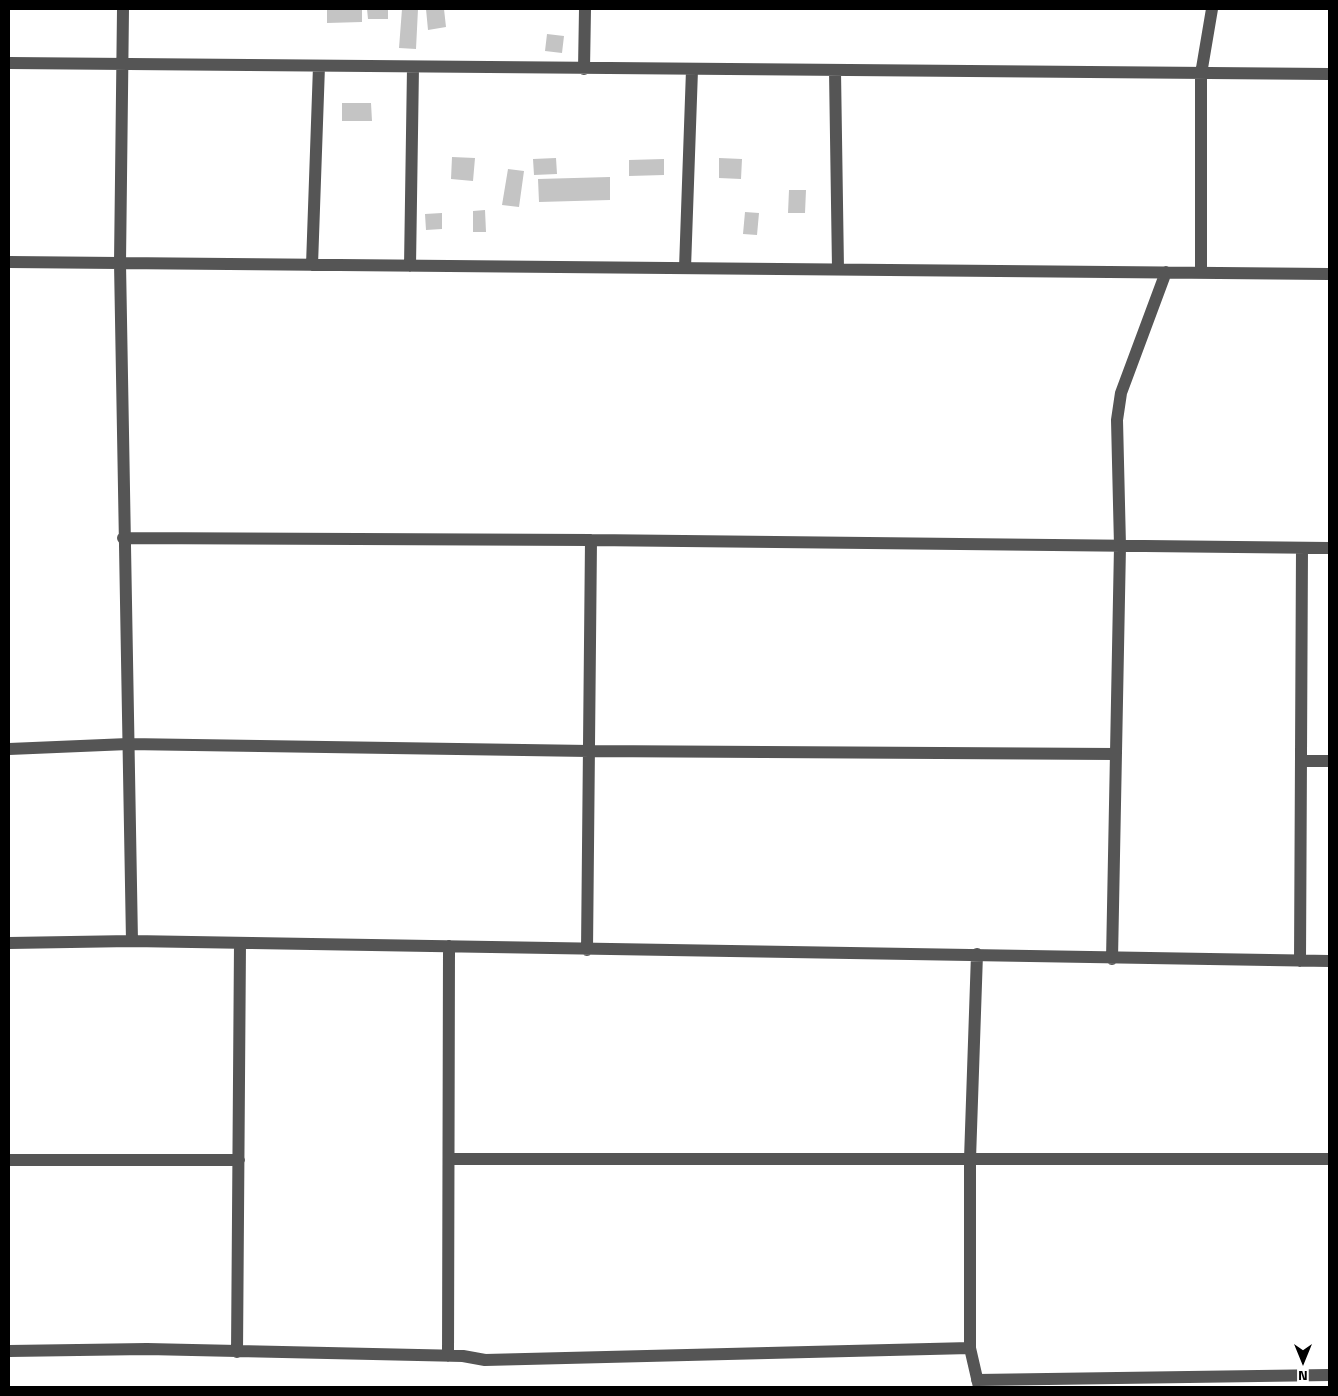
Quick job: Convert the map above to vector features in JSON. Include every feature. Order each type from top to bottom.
[{"type":"street","points":[[123,9],[120,263],[132,941]]},
{"type":"street","points":[[584,69],[585,9]]},
{"type":"street","points":[[1201,272],[1201,74],[1212,9]]},
{"type":"street","points":[[9,63],[1329,74]]},
{"type":"street","points":[[312,265],[318,66]]},
{"type":"street","points":[[410,266],[413,67]]},
{"type":"street","points":[[685,268],[692,70]]},
{"type":"street","points":[[835,71],[838,269]]},
{"type":"street","points":[[9,262],[1329,274]]},
{"type":"street","points":[[1112,959],[1120,546],[1118,420],[1121,393],[1166,272]]},
{"type":"street","points":[[124,538],[591,540],[1329,548]]},
{"type":"street","points":[[587,950],[591,540]]},
{"type":"street","points":[[1300,961],[1302,548]]},
{"type":"street","points":[[9,748],[128,744],[589,752],[1115,754]]},
{"type":"street","points":[[1302,761],[1329,761]]},
{"type":"street","points":[[9,943],[132,941],[587,950],[977,954],[1112,959],[1329,961]]},
{"type":"street","points":[[237,1352],[240,943]]},
{"type":"street","points":[[448,1356],[450,1159],[449,946]]},
{"type":"street","points":[[977,954],[970,1159],[970,1348],[978,1384],[1329,1375]]},
{"type":"street","points":[[450,1159],[1329,1159]]},
{"type":"street","points":[[9,1160],[238,1160]]},
{"type":"street","points":[[9,1350],[147,1349],[448,1356],[485,1360],[970,1348]]},
{"type":"building","points":[[327,9],[362,9],[362,22],[327,23]]},
{"type":"building","points":[[367,9],[388,9],[388,19],[368,19]]},
{"type":"building","points":[[402,9],[418,9],[416,49],[399,48]]},
{"type":"building","points":[[426,9],[444,9],[446,27],[428,30]]},
{"type":"building","points":[[547,34],[564,36],[562,53],[545,51]]},
{"type":"building","points":[[342,103],[371,103],[372,121],[342,121]]},
{"type":"building","points":[[452,157],[475,158],[473,181],[451,179]]},
{"type":"building","points":[[556,158],[557,174],[534,175],[533,159]]},
{"type":"building","points":[[719,158],[742,159],[741,179],[719,178]]},
{"type":"building","points":[[664,159],[664,175],[629,176],[629,160]]},
{"type":"building","points":[[508,169],[524,171],[519,207],[502,205]]},
{"type":"building","points":[[610,177],[610,200],[539,202],[538,179]]},
{"type":"building","points":[[789,190],[806,190],[805,213],[788,213]]},
{"type":"building","points":[[485,210],[486,232],[473,232],[473,211]]},
{"type":"building","points":[[745,212],[759,213],[757,235],[743,234]]},
{"type":"building","points":[[442,213],[442,229],[426,230],[425,214]]}]
